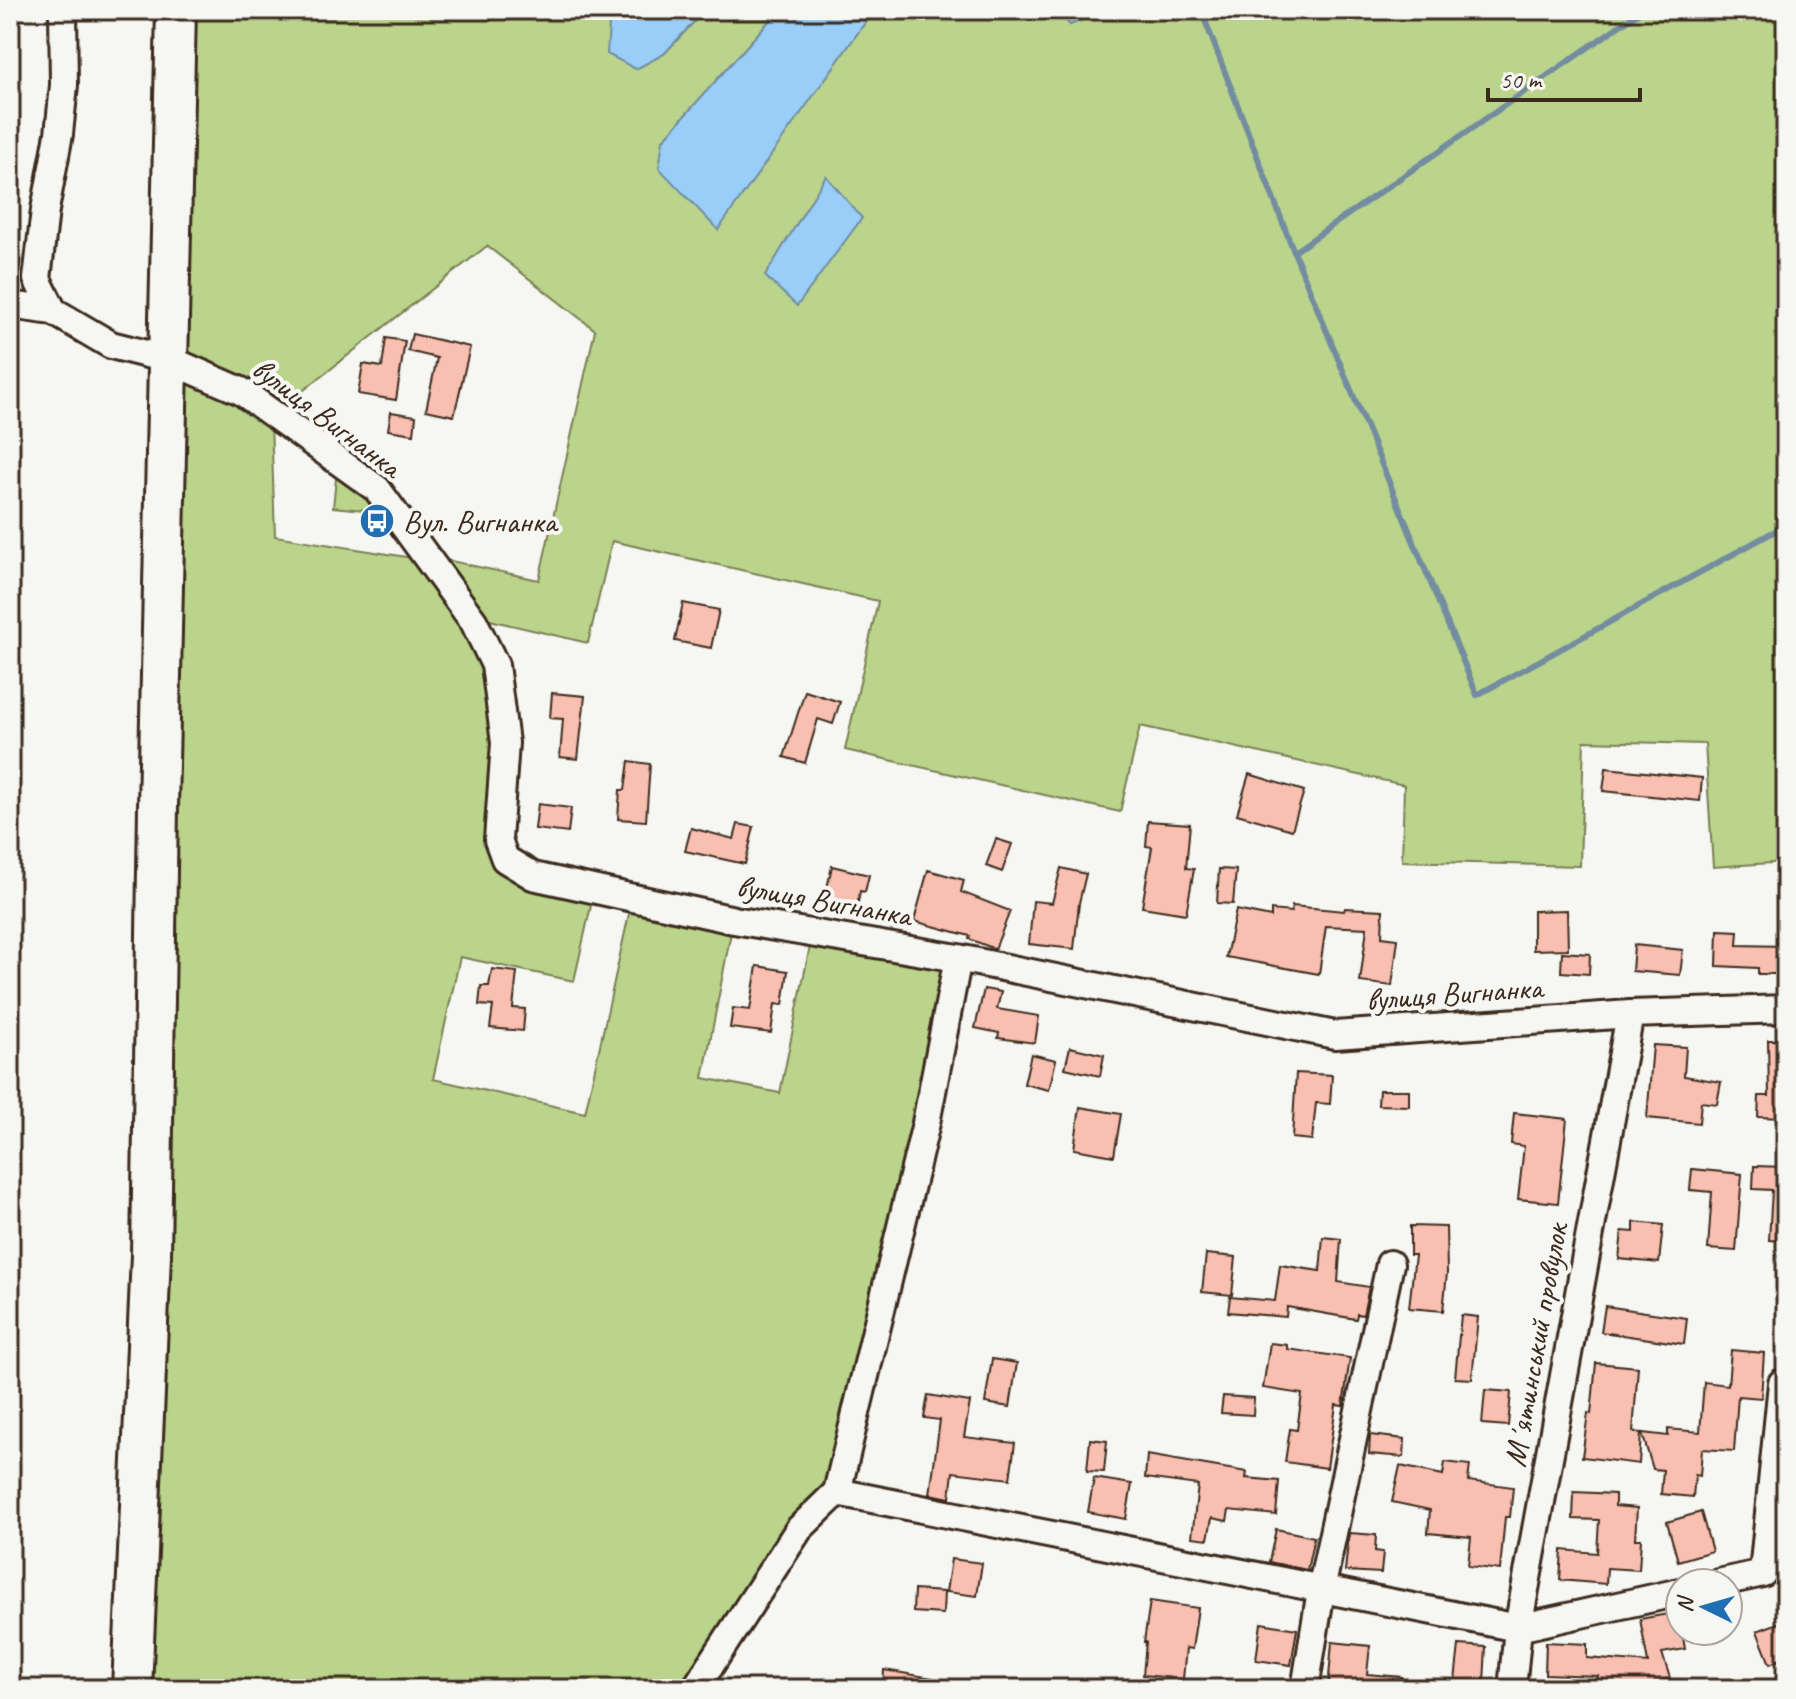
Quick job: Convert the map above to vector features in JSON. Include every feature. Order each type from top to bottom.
[{"type":"highway","points":[[132,1689],[151,1255],[176,10]]},
{"type":"street","points":[[53,311],[37,279],[64,85],[63,10]]},
{"type":"street","points":[[10,305],[53,311]]},
{"type":"street","name":"вулиця Вигнанка","points":[[53,311],[111,345],[170,360],[241,391],[377,489],[474,622],[495,665],[505,743],[498,840],[505,859],[533,876],[719,916],[958,958],[1335,1035],[1630,1014],[1786,1009]]},
{"type":"street","points":[[695,1689],[799,1529],[837,1492],[926,1123],[958,958]]},
{"type":"street","name":"Мʼятинський провулок","points":[[1512,1689],[1518,1628],[1630,1014]]},
{"type":"street","points":[[1305,1689],[1321,1590],[1390,1264]]},
{"type":"street","points":[[1744,1577],[1763,1573],[1782,1383]]},
{"type":"street","points":[[837,1492],[1518,1628],[1664,1596]]},
{"type":"green space","points":[[194,10],[625,10],[609,24],[664,54],[705,10],[779,10],[663,140],[718,229],[874,10],[1057,10],[1070,25],[1105,10],[1786,10],[1786,862],[1713,867],[1705,744],[1584,741],[1580,866],[1402,861],[1404,785],[1140,726],[1120,812],[845,750],[878,601],[612,541],[588,643],[481,618],[437,558],[539,580],[595,330],[487,246],[281,408],[187,358]]},
{"type":"green space","points":[[187,376],[271,421],[275,536],[419,559],[487,667],[497,743],[490,841],[593,897],[574,981],[460,957],[433,1079],[585,1113],[631,905],[732,927],[703,1078],[780,1093],[811,941],[949,965],[830,1488],[687,1689],[149,1689]]},
{"type":"green space","points":[[337,469],[385,512],[333,507]]},
{"type":"water","points":[[625,10],[705,10],[664,54],[636,69],[607,54],[609,24]]},
{"type":"water","points":[[779,10],[874,10],[718,230],[659,168],[663,140]]},
{"type":"water","points":[[1057,10],[1105,10],[1070,25]]},
{"type":"water","points":[[826,176],[862,218],[797,306],[765,276]]},
{"type":"building","points":[[412,334],[470,347],[454,416],[426,410],[437,358],[408,351]]},
{"type":"building","points":[[386,338],[405,341],[396,400],[358,394],[363,364],[382,367]]},
{"type":"building","points":[[391,412],[416,416],[414,434],[388,430]]},
{"type":"building","points":[[683,603],[719,610],[711,648],[675,641]]},
{"type":"building","points":[[805,691],[840,702],[833,724],[818,719],[805,763],[784,757]]},
{"type":"building","points":[[552,693],[585,696],[578,759],[560,757],[563,719],[550,718]]},
{"type":"building","points":[[629,761],[650,764],[646,821],[618,819],[620,790],[625,790]]},
{"type":"building","points":[[1606,768],[1702,778],[1700,801],[1603,791]]},
{"type":"building","points":[[1249,774],[1304,791],[1292,830],[1237,814]]},
{"type":"building","points":[[538,804],[571,808],[568,833],[535,829]]},
{"type":"building","points":[[1148,821],[1190,824],[1186,868],[1194,869],[1186,914],[1142,907],[1152,847],[1146,846]]},
{"type":"building","points":[[738,824],[754,827],[745,864],[685,851],[691,828],[734,839]]},
{"type":"building","points":[[996,839],[1012,844],[1002,872],[986,866]]},
{"type":"building","points":[[832,866],[869,875],[865,892],[860,891],[857,908],[824,901]]},
{"type":"building","points":[[1061,868],[1086,874],[1074,949],[1029,944],[1033,901],[1052,903]]},
{"type":"building","points":[[1219,869],[1236,870],[1233,904],[1217,903]]},
{"type":"building","points":[[928,870],[964,880],[961,892],[1010,911],[995,949],[969,939],[970,936],[914,921]]},
{"type":"building","points":[[1292,906],[1344,911],[1345,908],[1383,910],[1382,937],[1398,939],[1392,986],[1360,982],[1367,928],[1326,926],[1319,974],[1226,957],[1236,910],[1271,917],[1271,910],[1291,912]]},
{"type":"building","points":[[1567,910],[1568,949],[1533,950],[1533,911]]},
{"type":"building","points":[[1718,930],[1738,931],[1737,945],[1786,946],[1786,974],[1758,974],[1758,968],[1717,966]]},
{"type":"building","points":[[1634,945],[1683,950],[1680,975],[1632,971]]},
{"type":"building","points":[[1562,952],[1590,954],[1589,974],[1561,972]]},
{"type":"building","points":[[757,966],[788,971],[783,1005],[775,1004],[771,1033],[730,1028],[733,1008],[750,1010]]},
{"type":"building","points":[[492,969],[517,972],[513,1008],[525,1009],[523,1031],[490,1028],[493,1006],[479,1005],[481,986],[489,986]]},
{"type":"building","points":[[984,989],[1001,992],[997,1009],[1039,1016],[1035,1043],[998,1038],[999,1033],[975,1028]]},
{"type":"building","points":[[1768,1040],[1786,1040],[1786,1118],[1758,1117],[1759,1096],[1769,1096]]},
{"type":"building","points":[[1653,1045],[1686,1047],[1684,1076],[1721,1082],[1717,1104],[1701,1102],[1699,1123],[1647,1118]]},
{"type":"building","points":[[1070,1047],[1104,1055],[1100,1076],[1065,1068]]},
{"type":"building","points":[[1031,1054],[1056,1060],[1049,1090],[1024,1084]]},
{"type":"building","points":[[1296,1073],[1332,1075],[1330,1104],[1316,1103],[1312,1140],[1292,1138]]},
{"type":"building","points":[[1379,1090],[1409,1090],[1409,1106],[1378,1105]]},
{"type":"building","points":[[1080,1107],[1121,1114],[1114,1156],[1074,1149]]},
{"type":"building","points":[[1514,1113],[1567,1119],[1558,1203],[1518,1199],[1524,1146],[1511,1144]]},
{"type":"building","points":[[1754,1166],[1786,1167],[1786,1241],[1769,1240],[1772,1190],[1753,1189]]},
{"type":"building","points":[[1692,1169],[1742,1174],[1736,1251],[1708,1249],[1712,1192],[1690,1190]]},
{"type":"building","points":[[1634,1222],[1663,1225],[1659,1263],[1619,1259],[1622,1231],[1634,1232]]},
{"type":"building","points":[[1410,1226],[1446,1227],[1447,1273],[1443,1311],[1409,1308],[1415,1255],[1410,1255]]},
{"type":"building","points":[[1323,1237],[1341,1239],[1338,1282],[1369,1287],[1363,1315],[1357,1314],[1356,1319],[1287,1307],[1286,1317],[1228,1312],[1230,1297],[1275,1301],[1280,1265],[1320,1271]]},
{"type":"building","points":[[1206,1254],[1236,1257],[1232,1295],[1202,1292]]},
{"type":"building","points":[[1605,1306],[1687,1318],[1684,1344],[1601,1332]]},
{"type":"building","points":[[1461,1315],[1478,1317],[1472,1379],[1455,1378]]},
{"type":"building","points":[[1270,1343],[1287,1345],[1287,1349],[1350,1358],[1343,1406],[1336,1405],[1327,1468],[1285,1462],[1290,1429],[1297,1430],[1302,1394],[1263,1388]]},
{"type":"building","points":[[1731,1350],[1764,1353],[1761,1398],[1738,1396],[1734,1451],[1702,1449],[1700,1476],[1695,1475],[1693,1497],[1661,1494],[1663,1470],[1653,1469],[1642,1433],[1668,1436],[1668,1429],[1700,1432],[1704,1382],[1728,1385]]},
{"type":"building","points":[[992,1359],[1017,1363],[1010,1407],[985,1403]]},
{"type":"building","points":[[1596,1363],[1638,1367],[1633,1432],[1641,1433],[1639,1464],[1582,1457],[1588,1413],[1591,1414]]},
{"type":"building","points":[[1485,1390],[1511,1392],[1508,1426],[1482,1424]]},
{"type":"building","points":[[928,1395],[970,1402],[964,1437],[1015,1443],[1010,1479],[953,1472],[950,1498],[930,1494],[940,1420],[924,1418]]},
{"type":"building","points":[[1223,1396],[1254,1398],[1253,1415],[1221,1413]]},
{"type":"building","points":[[1370,1435],[1405,1439],[1404,1457],[1369,1454]]},
{"type":"building","points":[[1090,1439],[1107,1441],[1104,1472],[1087,1471]]},
{"type":"building","points":[[1147,1455],[1247,1472],[1246,1478],[1279,1481],[1276,1515],[1229,1510],[1227,1521],[1212,1518],[1208,1539],[1192,1537],[1198,1485],[1145,1478]]},
{"type":"building","points":[[1445,1462],[1470,1465],[1468,1481],[1513,1487],[1510,1517],[1505,1517],[1500,1570],[1468,1566],[1471,1537],[1428,1533],[1430,1510],[1392,1502],[1400,1466],[1443,1475]]},
{"type":"building","points":[[1094,1478],[1132,1484],[1126,1519],[1088,1512]]},
{"type":"building","points":[[1574,1492],[1615,1494],[1615,1506],[1637,1508],[1635,1539],[1641,1539],[1639,1570],[1607,1568],[1606,1584],[1560,1580],[1562,1550],[1597,1553],[1599,1520],[1573,1519]]},
{"type":"building","points":[[1701,1512],[1712,1551],[1678,1561],[1667,1522]]},
{"type":"building","points":[[1276,1529],[1314,1537],[1307,1570],[1269,1562]]},
{"type":"building","points":[[1349,1533],[1376,1535],[1375,1551],[1383,1552],[1381,1573],[1345,1571]]},
{"type":"building","points":[[951,1559],[982,1563],[977,1596],[946,1592]]},
{"type":"building","points":[[914,1590],[944,1592],[943,1614],[913,1612]]},
{"type":"building","points":[[1150,1601],[1198,1608],[1192,1649],[1186,1648],[1183,1679],[1143,1675]]},
{"type":"building","points":[[1664,1615],[1664,1647],[1685,1647],[1662,1653],[1670,1678],[1636,1689],[1612,1689],[1596,1687],[1598,1676],[1545,1674],[1546,1642],[1587,1644],[1587,1658],[1648,1663],[1640,1619]]},
{"type":"building","points":[[1786,1620],[1786,1657],[1770,1664],[1757,1631]]},
{"type":"building","points":[[1261,1623],[1297,1629],[1291,1665],[1256,1660]]},
{"type":"building","points":[[1332,1642],[1370,1646],[1367,1674],[1402,1677],[1401,1689],[1328,1689]]},
{"type":"building","points":[[1459,1645],[1486,1647],[1484,1683],[1455,1681]]},
{"type":"building","points":[[884,1670],[945,1680],[945,1689],[883,1689]]},
{"type":"waterway","points":[[1201,10],[1294,252],[1477,695],[1786,525]]},
{"type":"waterway","points":[[1294,252],[1642,10]]},
{"type":"place","name":"Вул. Вигнанка","points":[[377,521]]}]
